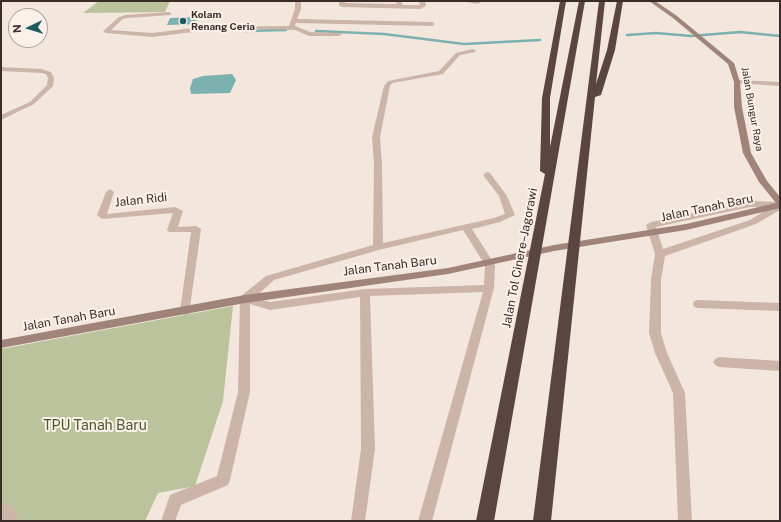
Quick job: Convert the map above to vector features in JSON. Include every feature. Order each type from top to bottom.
[{"type":"highway","points":[[544,204],[546,98],[563,1]]},
{"type":"highway","name":"Jalan Tol Cinere–Jagorawi","points":[[485,521],[582,1]]},
{"type":"highway","points":[[542,521],[602,1]]},
{"type":"highway","points":[[589,120],[611,50],[620,1]]},
{"type":"main road","name":"Jalan Bungur Raya","points":[[652,1],[669,12],[731,63],[737,82],[738,107],[747,153],[762,182],[780,205]]},
{"type":"main road","name":"Jalan Tanah Baru","points":[[1,344],[244,299],[448,271],[554,248],[686,227],[780,205]]},
{"type":"street","points":[[291,28],[298,1]]},
{"type":"street","points":[[342,1],[343,5],[364,3],[399,3],[422,7],[422,1]]},
{"type":"street","points":[[462,1],[478,2]]},
{"type":"street","points":[[169,14],[127,16],[121,18],[106,31],[152,36],[200,29],[291,28],[309,34],[339,34]]},
{"type":"street","points":[[294,21],[432,24]]},
{"type":"street","points":[[378,247],[378,164],[376,137],[387,86],[390,82],[398,80],[441,73],[458,54],[473,51]]},
{"type":"street","points":[[1,69],[42,71],[49,73],[51,78],[50,86],[32,103],[1,118]]},
{"type":"street","points":[[737,82],[780,85]]},
{"type":"street","points":[[244,299],[270,278],[378,247],[510,216],[503,196],[487,175]]},
{"type":"street","name":"Jalan Ridi","points":[[110,192],[102,215],[105,217],[175,210],[178,211],[172,230],[196,229],[185,311]]},
{"type":"street","points":[[685,521],[678,393],[661,353],[655,333],[656,280],[660,254],[652,225],[750,204],[780,205]]},
{"type":"street","points":[[660,254],[753,222],[780,205]]},
{"type":"street","points":[[425,521],[489,288],[490,265],[466,227]]},
{"type":"street","points":[[244,299],[270,306],[365,293],[489,288]]},
{"type":"street","points":[[358,521],[368,449],[365,293]]},
{"type":"street","points":[[168,521],[175,500],[223,480],[244,392],[244,299]]},
{"type":"street","points":[[698,304],[780,307]]},
{"type":"street","points":[[719,362],[780,366]]},
{"type":"green space","points":[[99,1],[170,1],[165,12],[83,13]]},
{"type":"green space","name":"TPU Tanah Baru","points":[[233,306],[223,401],[195,486],[158,493],[145,521],[1,521],[1,349]]},
{"type":"water","name":"Kolam Renang Ceria","points":[[198,17],[195,24],[167,25],[170,18]]},
{"type":"water","points":[[232,74],[236,80],[230,93],[191,94],[190,88],[193,79],[203,76]]},
{"type":"waterway","points":[[244,31],[286,30]]},
{"type":"waterway","points":[[316,31],[384,34],[464,44],[540,40]]},
{"type":"waterway","points":[[627,35],[656,33],[691,36],[740,32],[780,36]]},
{"type":"place","name":"Kolam Renang Ceria","points":[[183,21]]}]
